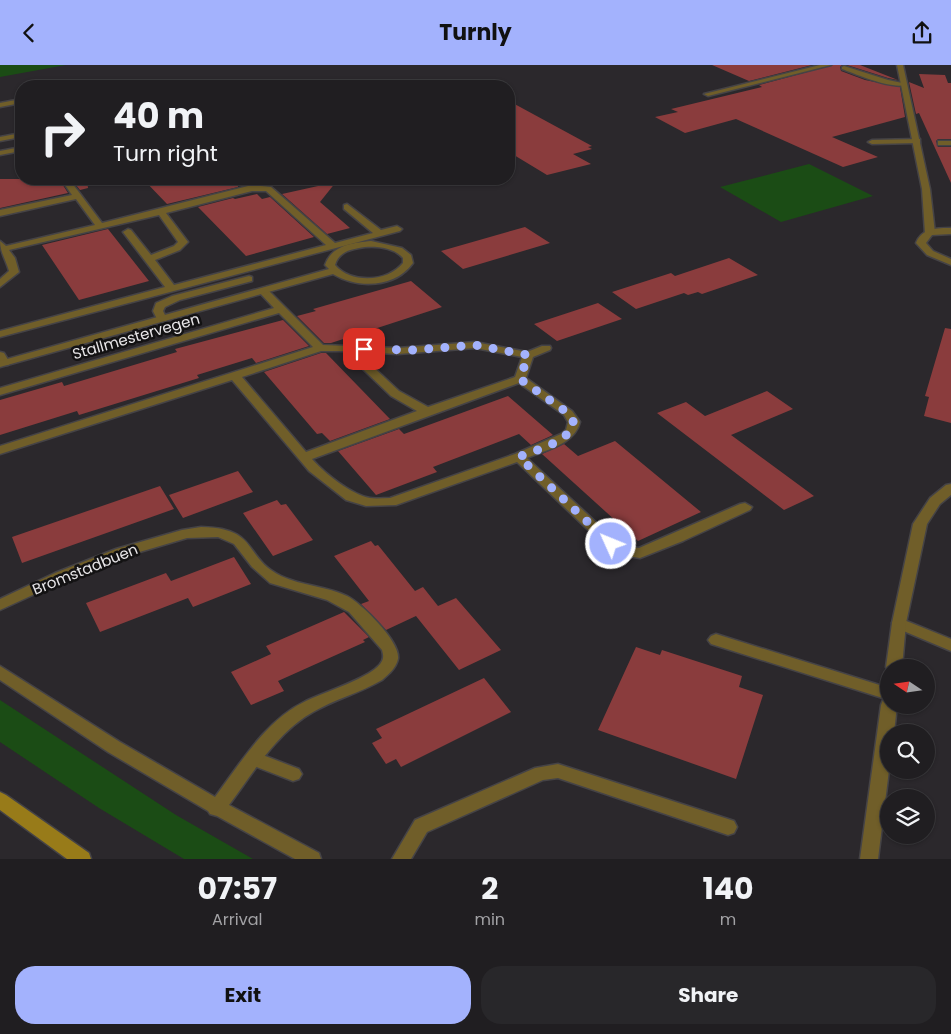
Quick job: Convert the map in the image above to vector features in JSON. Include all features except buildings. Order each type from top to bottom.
[{"type":"main road","points":[[0,800],[82,859]]},
{"type":"street","points":[[708,94],[828,65]]},
{"type":"street","points":[[900,65],[926,189],[930,233]]},
{"type":"street","points":[[844,68],[887,82],[904,84]]},
{"type":"street","points":[[0,105],[15,102]]},
{"type":"street","points":[[0,139],[15,136]]},
{"type":"street","points":[[872,142],[917,141]]},
{"type":"street","points":[[941,143],[951,143]]},
{"type":"street","points":[[0,153],[15,150]]},
{"type":"street","points":[[70,185],[100,226]]},
{"type":"street","points":[[248,185],[252,188]]},
{"type":"street","points":[[0,284],[14,272],[10,258],[2,246],[161,212],[252,188],[268,189],[332,245]]},
{"type":"street","points":[[0,213],[78,196]]},
{"type":"street","points":[[347,207],[378,233]]},
{"type":"street","points":[[149,259],[177,248],[182,241],[161,212]]},
{"type":"street","points":[[0,335],[397,229]]},
{"type":"street","points":[[128,231],[172,289]]},
{"type":"street","points":[[951,231],[930,233],[921,239],[920,243],[924,248],[940,258],[951,262]]},
{"type":"street","points":[[358,245],[395,247],[407,257],[408,263],[404,269],[381,279],[350,279],[333,271],[330,265],[331,259],[346,248],[358,245]]},
{"type":"street","name":"Stallmestervegen","points":[[1,361],[162,319],[333,271]]},
{"type":"street","points":[[162,319],[158,311],[160,305],[176,298],[249,279]]},
{"type":"street","points":[[264,291],[320,348]]},
{"type":"street","name":"Stallmestervegen","points":[[0,392],[281,309]]},
{"type":"street","points":[[0,450],[320,348],[398,351],[475,345],[528,355],[546,348]]},
{"type":"street","points":[[347,349],[415,408],[428,411]]},
{"type":"street","points":[[520,379],[528,355]]},
{"type":"street","points":[[235,375],[313,468],[351,497],[371,503],[391,502],[519,457],[565,437],[572,431],[574,423],[568,413],[520,379]]},
{"type":"street","points":[[303,458],[520,379]]},
{"type":"street","points":[[519,457],[611,544],[626,552],[640,553],[678,538],[745,507]]},
{"type":"street","points":[[895,659],[899,623],[920,524],[935,501],[951,488]]},
{"type":"street","name":"Bromstadbuen","points":[[0,605],[73,570],[110,556],[198,532],[217,531],[233,535],[239,539],[264,571],[275,579],[350,604],[359,611],[388,647],[391,655],[385,670],[378,677],[326,698],[290,719],[277,731],[216,809]]},
{"type":"street","points":[[899,623],[951,645]]},
{"type":"street","points":[[716,640],[880,692]]},
{"type":"street","points":[[0,672],[133,759],[216,809],[312,859]]},
{"type":"street","points":[[870,859],[888,714]]},
{"type":"street","points":[[255,759],[293,774]]},
{"type":"street","points":[[401,859],[421,826],[541,773],[558,771],[728,827]]},
{"type":"green space","points":[[0,65],[66,65],[0,77]]},
{"type":"green space","points":[[809,164],[873,196],[781,222],[720,187]]},
{"type":"green space","points":[[0,700],[176,815],[253,859],[184,859],[99,808],[0,742]]},
{"type":"route","points":[[364,349],[398,351],[475,345],[503,348],[528,355],[520,379],[568,413],[574,423],[572,431],[565,437],[519,457],[611,544]]}]
